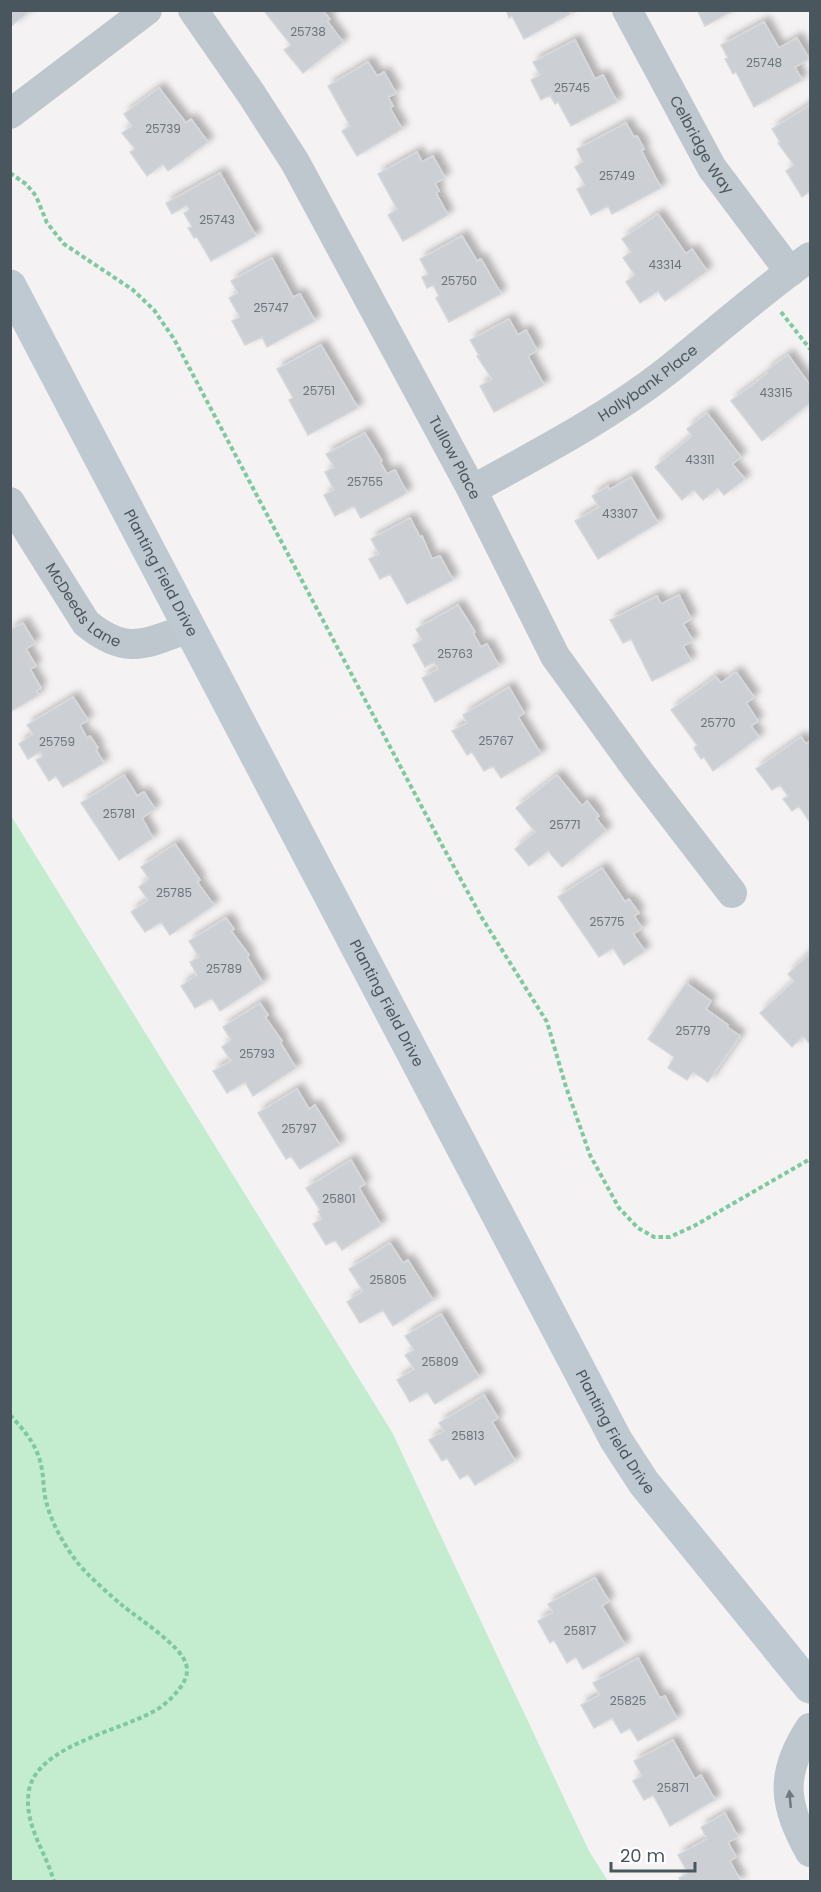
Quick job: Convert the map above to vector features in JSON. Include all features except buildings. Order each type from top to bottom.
[{"type":"street","points":[[10,114],[147,10]]},
{"type":"street","name":"Tullow Place","points":[[192,10],[252,95],[295,162],[472,490],[555,656],[636,768],[732,893]]},
{"type":"street","name":"Celbridge Way","points":[[627,10],[712,168],[800,264]]},
{"type":"street","name":"Hollybank Place","points":[[472,490],[572,435],[622,403],[667,371],[800,264]]},
{"type":"street","name":"Planting Field Drive","points":[[10,286],[616,1440],[644,1483],[810,1687]]},
{"type":"street","name":"McDeeds Lane","points":[[10,502],[86,623],[103,637],[124,644],[145,644],[189,628]]},
{"type":"street","points":[[810,1728],[798,1748],[789,1773],[789,1801],[795,1826],[810,1852]]},
{"type":"path","points":[[10,172],[26,184],[36,196],[47,224],[64,244],[133,290],[154,310],[174,339],[442,845],[482,918],[547,1022],[566,1087],[590,1155],[619,1208],[646,1233],[654,1237],[670,1237],[694,1226],[810,1160]]},
{"type":"path","points":[[764,291],[810,349]]},
{"type":"path","points":[[10,1416],[29,1436],[41,1464],[46,1501],[58,1531],[77,1563],[120,1604],[178,1651],[186,1664],[186,1682],[156,1710],[70,1746],[51,1759],[38,1772],[29,1789],[28,1808],[35,1838],[54,1881]]},
{"type":"green space","points":[[10,814],[392,1432],[589,1851],[608,1881],[11,1881]]}]
